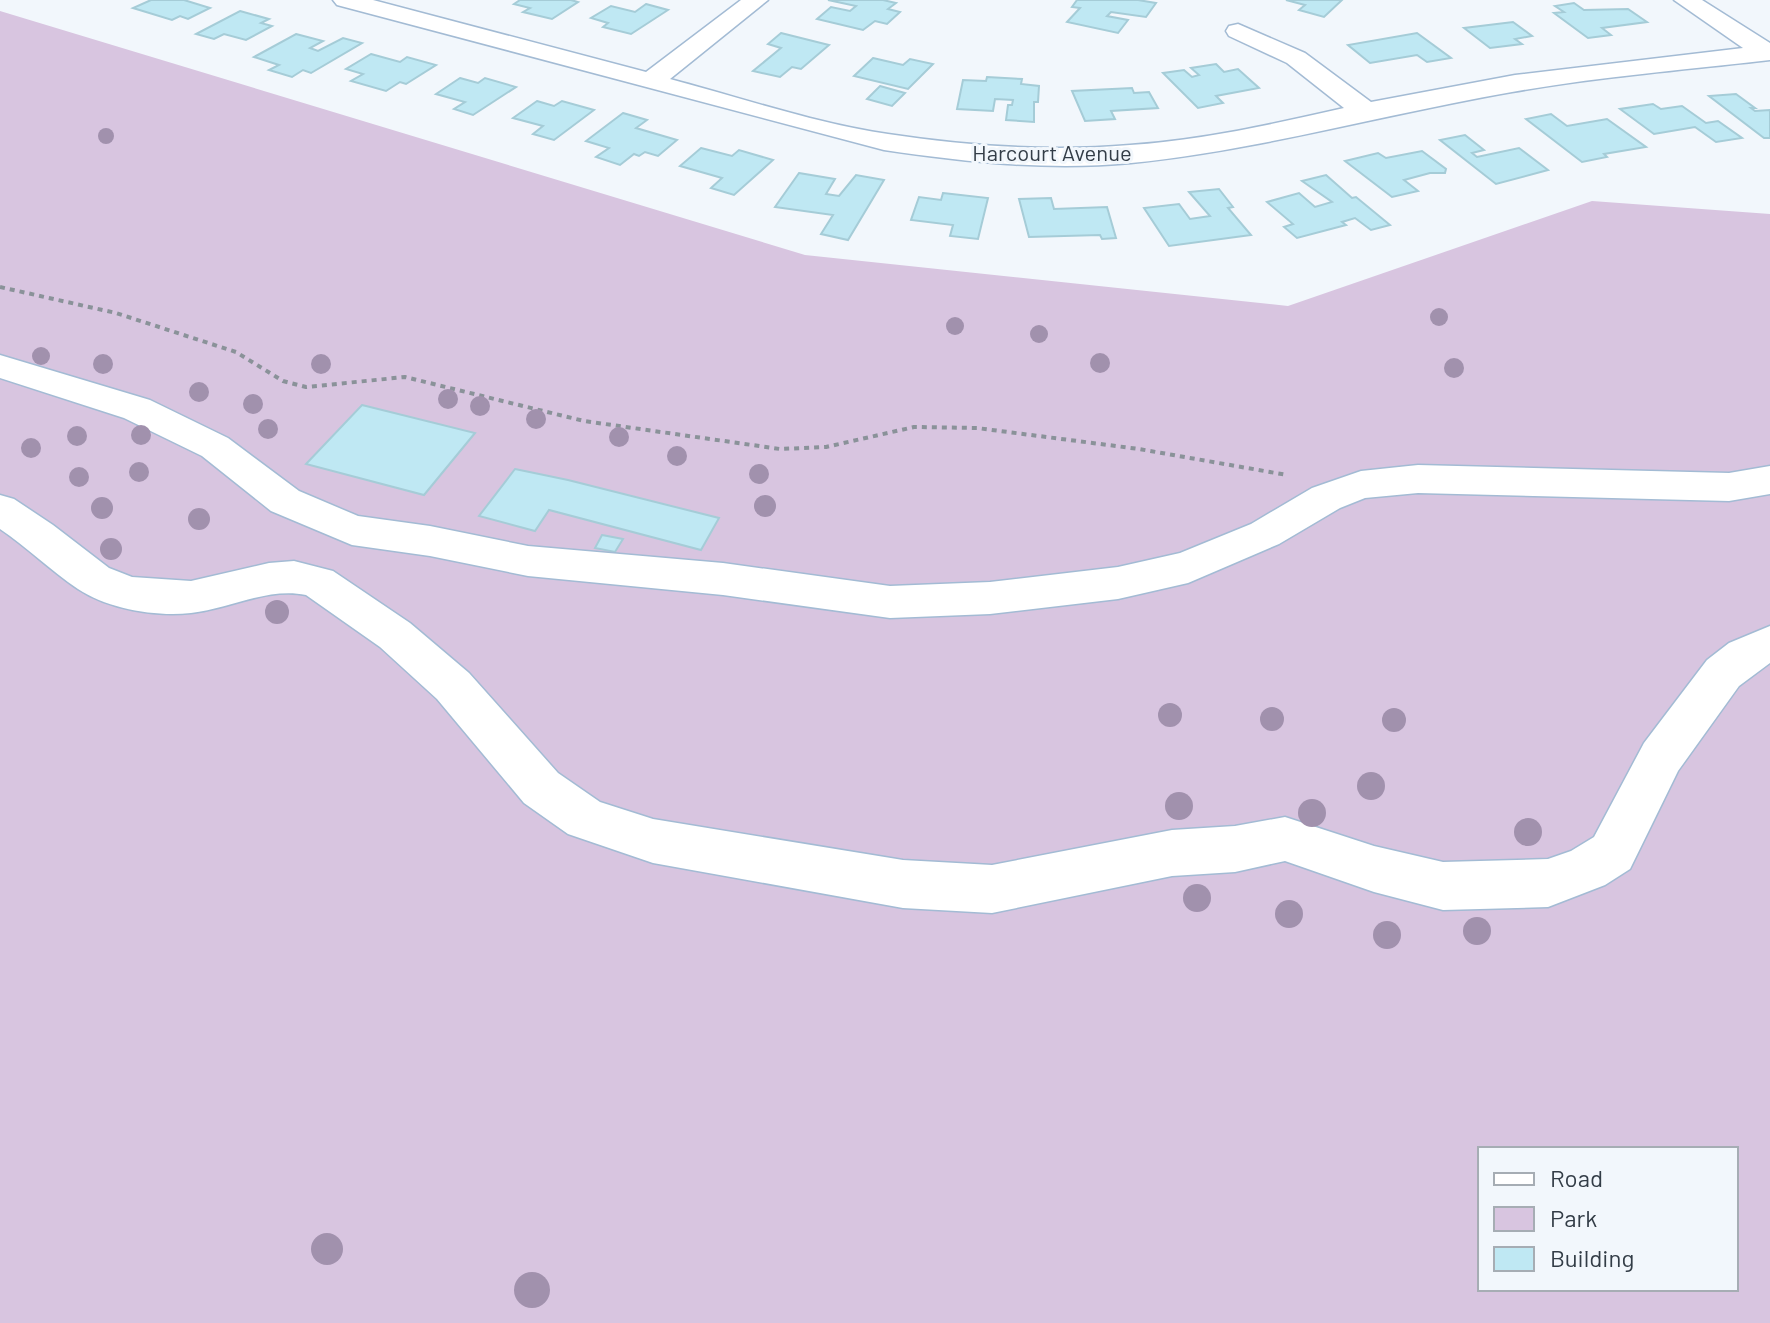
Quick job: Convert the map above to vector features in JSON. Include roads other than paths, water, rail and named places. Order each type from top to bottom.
[{"type":"street","name":"Harcourt Avenue","points":[[345,0],[884,142],[1007,156],[1118,155],[1189,148],[1366,111],[1561,76],[1768,52]]},
{"type":"street","points":[[651,81],[756,0]]},
{"type":"street","points":[[1686,0],[1768,52]]},
{"type":"street","points":[[1238,31],[1296,58],[1366,111]]},
{"type":"street","points":[[0,366],[137,409],[215,447],[285,501],[352,530],[430,541],[528,561],[723,579],[890,602],[990,598],[1103,585],[1188,567],[1265,534],[1326,498],[1361,485],[1418,479],[1729,487],[1770,480]]},
{"type":"street","points":[[0,509],[39,535],[94,579],[128,593],[191,597],[269,579],[294,577],[318,582],[395,635],[453,686],[541,788],[585,819],[668,844],[903,884],[992,889],[1172,853],[1235,849],[1285,839],[1374,869],[1443,886],[1548,883],[1587,869],[1612,853],[1661,757],[1723,673],[1744,655],[1770,643]]}]
